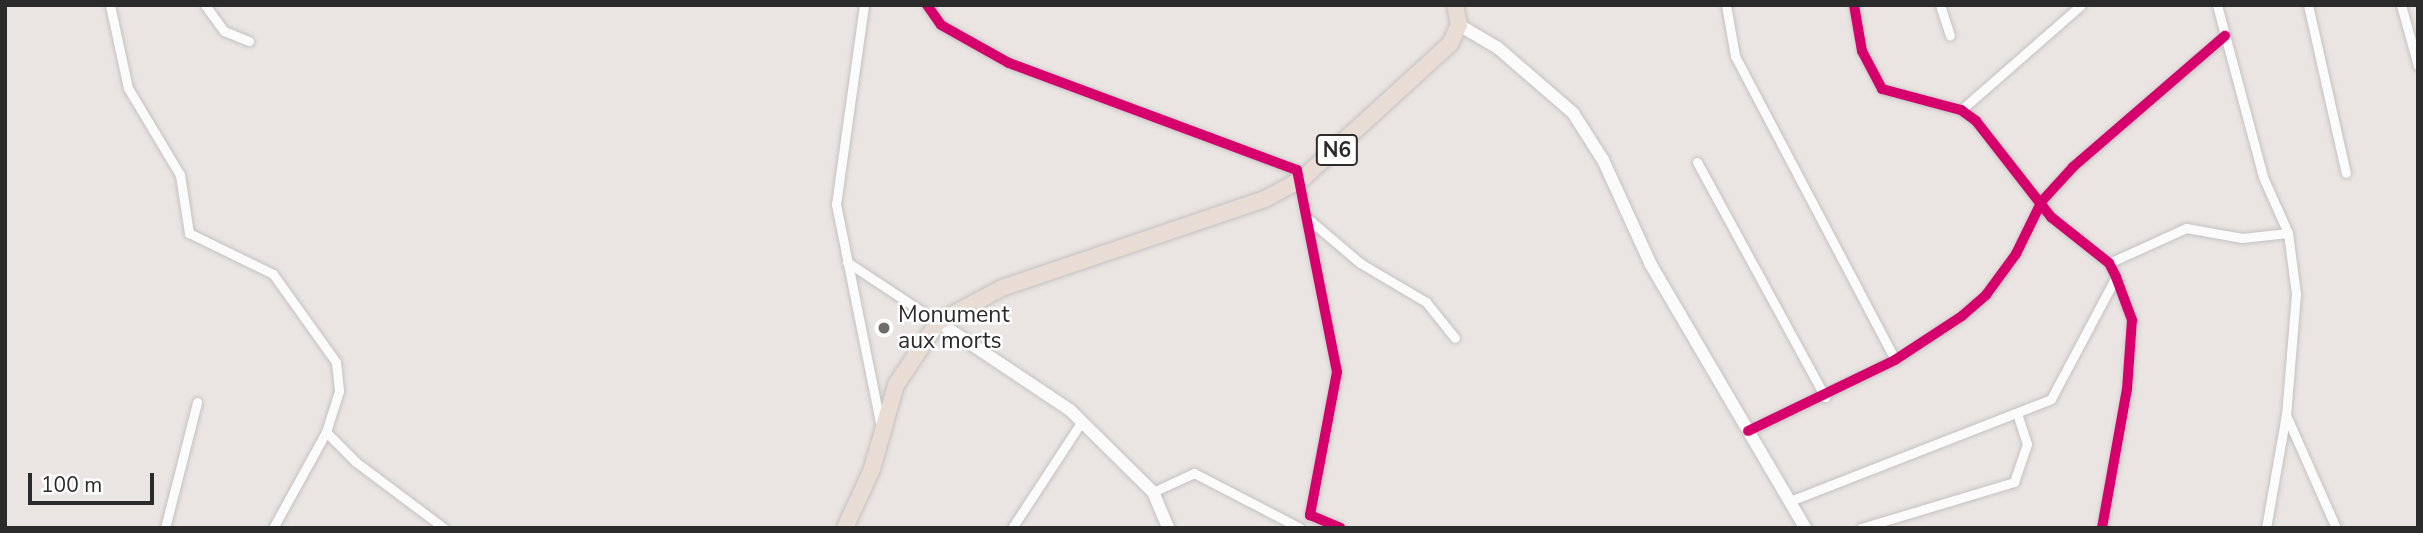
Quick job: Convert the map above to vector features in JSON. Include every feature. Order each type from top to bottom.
[{"type":"highway","points":[[1455,5],[1459,25]]},
{"type":"highway","name":"N6","points":[[845,528],[872,469],[882,428],[906,366],[938,322],[1002,288],[1161,235],[1302,179],[1415,79],[1450,44],[1459,25]]},
{"type":"street","points":[[110,5],[128,89],[169,150],[189,233],[273,274],[336,362],[339,391],[326,432],[273,528]]},
{"type":"street","points":[[205,5],[224,31],[249,41]]},
{"type":"street","points":[[864,5],[836,178],[847,262],[882,428]]},
{"type":"street","points":[[927,5],[957,37],[1009,63],[1290,162],[1302,179],[1306,217],[1336,372],[1307,528]]},
{"type":"street","points":[[1726,5],[1735,56],[1895,360]]},
{"type":"street","points":[[1854,5],[1861,51],[1882,89],[1961,110],[2042,201],[2051,216],[2109,263],[2116,277],[2132,320],[2127,389],[2102,528]]},
{"type":"street","points":[[1940,5],[1950,34]]},
{"type":"street","points":[[1961,110],[2081,5]]},
{"type":"street","points":[[2217,5],[2263,177],[2288,233],[2297,294],[2286,415],[2266,528]]},
{"type":"street","points":[[2308,5],[2346,173]]},
{"type":"street","points":[[2401,5],[2418,66]]},
{"type":"street","points":[[1459,25],[1498,48],[1573,113],[1748,431],[1805,528]]},
{"type":"street","points":[[1748,431],[1825,397],[1895,360],[1986,295],[2016,254],[2042,201],[2225,36]]},
{"type":"street","points":[[1697,162],[1825,397]]},
{"type":"street","points":[[1306,217],[1370,270],[1426,302],[1455,338]]},
{"type":"street","points":[[2109,263],[2186,228],[2242,238],[2288,233]]},
{"type":"street","points":[[847,262],[1082,421],[1153,492],[1168,528]]},
{"type":"street","points":[[1790,501],[2018,416],[2056,392],[2116,277]]},
{"type":"street","points":[[165,528],[197,402]]},
{"type":"street","points":[[2286,415],[2336,528]]},
{"type":"street","points":[[1861,528],[2014,482],[2027,444],[2018,416]]},
{"type":"street","points":[[1012,528],[1082,421]]},
{"type":"street","points":[[326,432],[356,462],[444,528]]},
{"type":"street","points":[[1153,492],[1194,473],[1300,528]]},
{"type":"street","points":[[1310,515],[1340,528]]},
{"type":"cycle path","points":[[927,5],[941,25],[1009,63],[1297,170],[1337,372],[1310,515],[1340,528]]},
{"type":"cycle path","points":[[1854,5],[1862,51],[1882,89],[1961,110],[1976,121],[2051,217],[2109,263],[2116,277],[2132,320],[2127,389],[2102,528]]},
{"type":"cycle path","points":[[1748,431],[1895,360],[1962,316],[1986,295],[2016,254],[2042,201],[2073,167],[2225,36]]},
{"type":"place","name":"Monument aux morts","points":[[884,328]]}]
